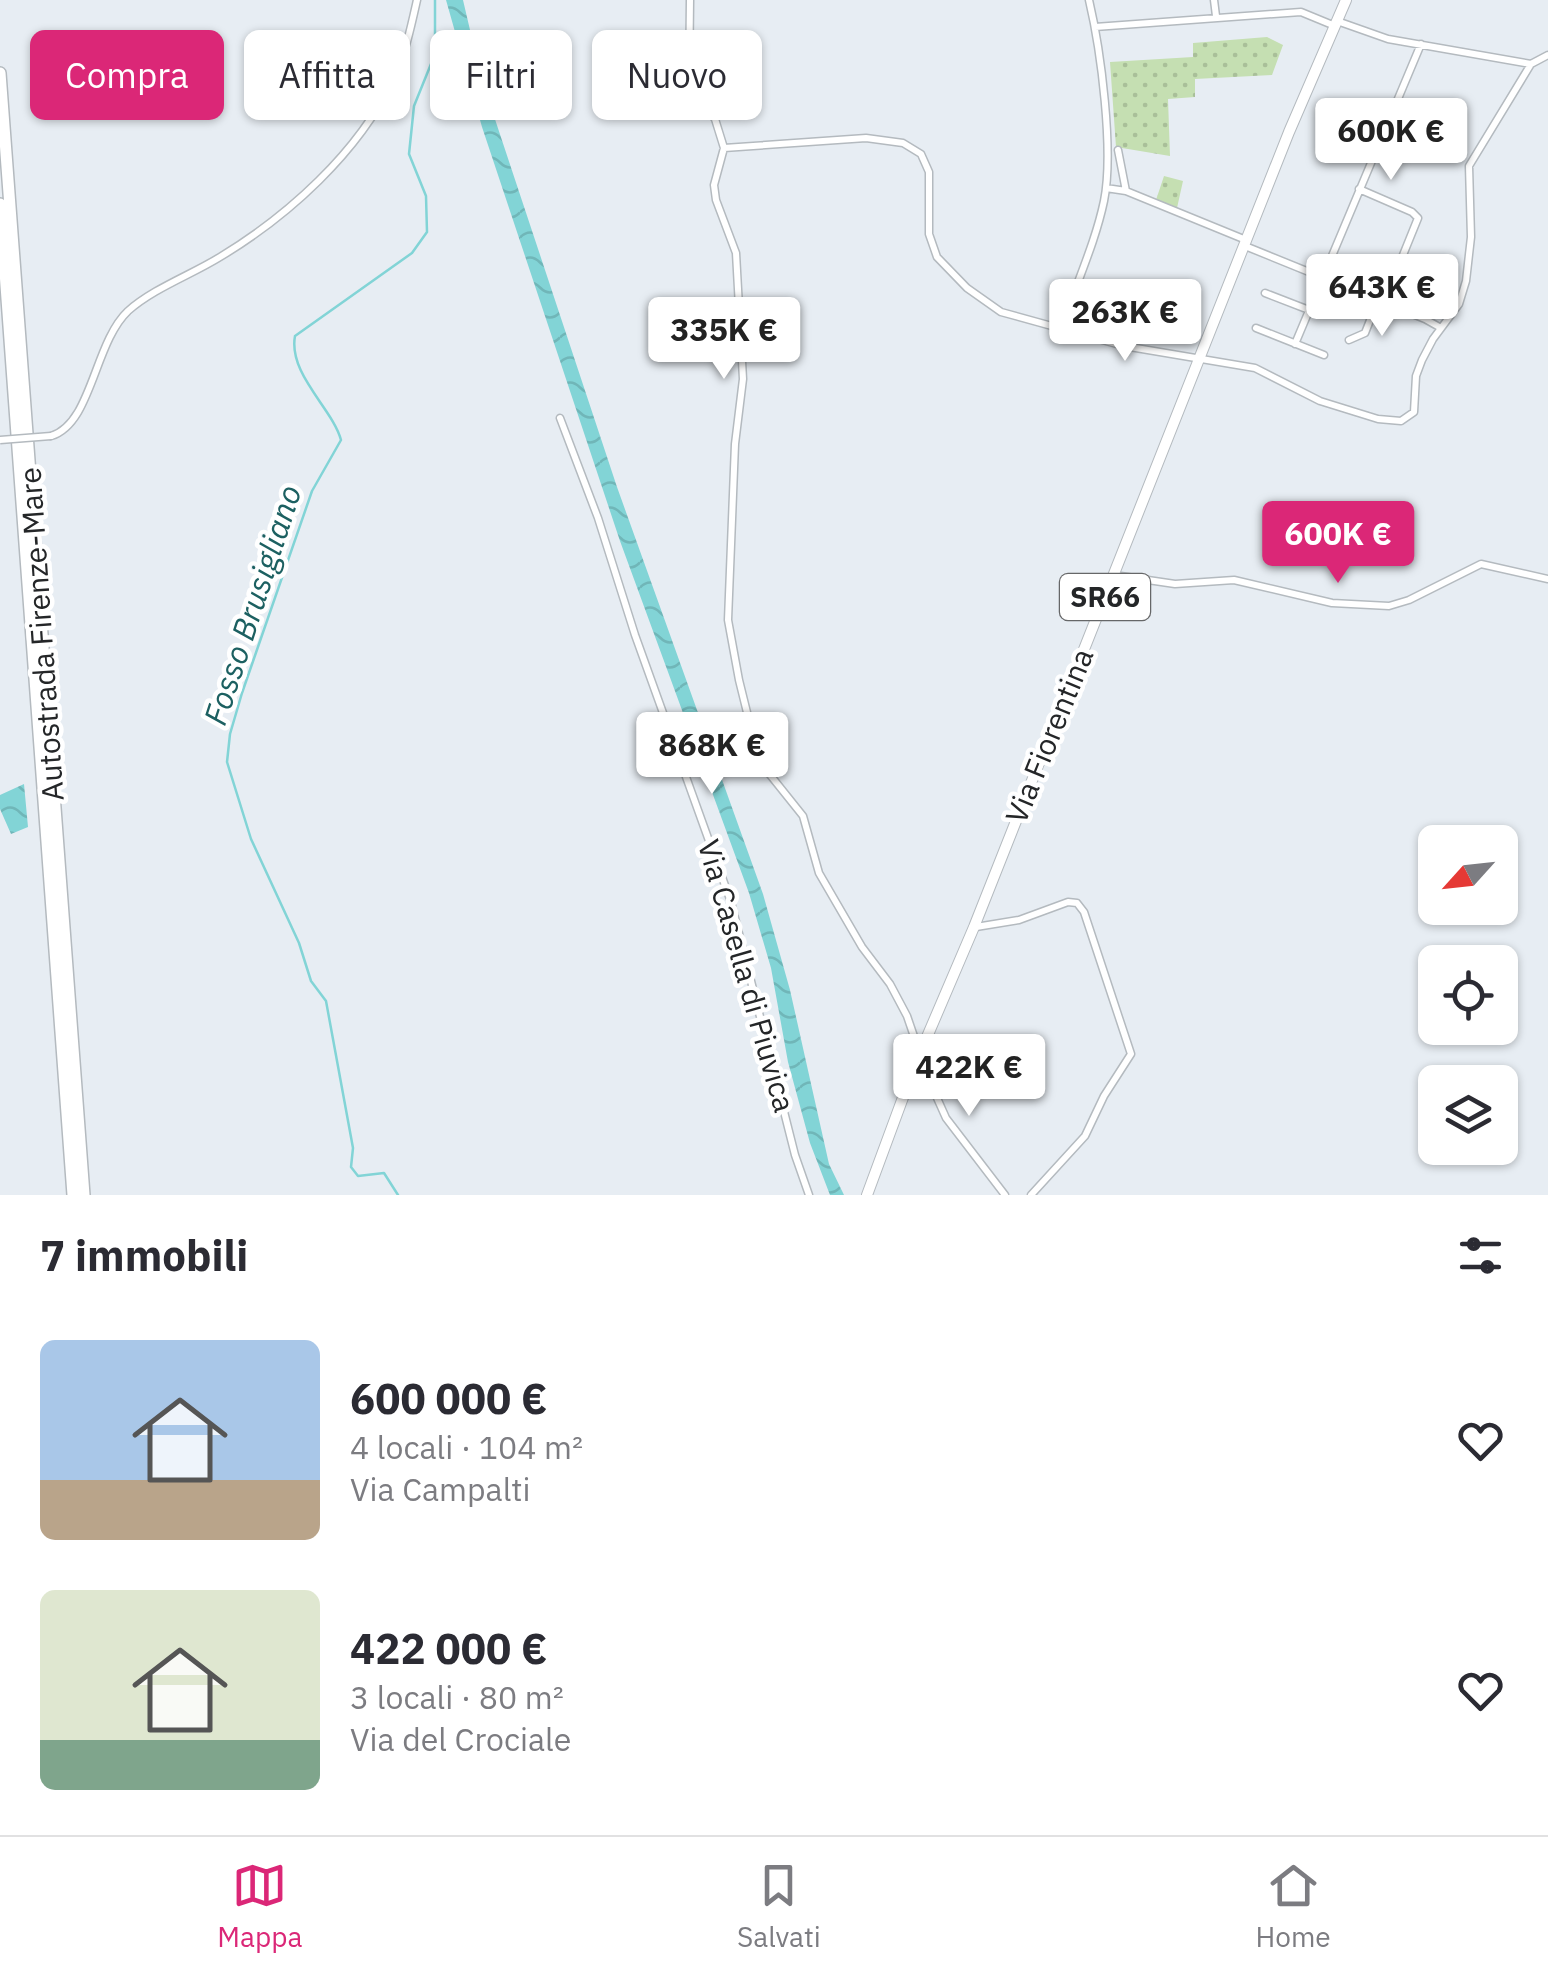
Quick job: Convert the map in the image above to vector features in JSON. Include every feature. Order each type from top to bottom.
[{"type":"highway","name":"Autostrada Firenze-Mare","points":[[0,74],[84,1195]]},
{"type":"highway","name":"Autostrada Firenze-Mare","points":[[0,204],[73,1195]]},
{"type":"main road","name":"Via Fiorentina","points":[[867,1195],[915,1065],[982,909],[1289,132],[1346,0]]},
{"type":"street","points":[[0,440],[62,432],[74,422],[101,351],[128,312],[222,256],[297,202],[346,150],[392,83],[417,0]]},
{"type":"street","points":[[690,0],[689,85],[715,120],[724,148],[714,184],[736,253],[743,379],[735,444],[728,620],[740,684],[759,760],[802,816],[819,873],[862,947],[890,984],[920,1053]]},
{"type":"street","points":[[1062,327],[1106,188],[1107,148],[1089,0]]},
{"type":"street","points":[[1214,0],[1216,16]]},
{"type":"street","points":[[1095,27],[1301,12],[1381,37],[1531,64]]},
{"type":"street","points":[[1295,344],[1421,44]]},
{"type":"street","points":[[724,148],[866,138],[904,143],[920,154],[927,166],[930,243],[944,266],[1002,312],[1124,346],[1255,368],[1320,400],[1378,419],[1401,422],[1414,412],[1416,376],[1430,345],[1459,304],[1470,260],[1469,166],[1531,64],[1548,55]]},
{"type":"street","points":[[1118,150],[1126,191]]},
{"type":"street","points":[[1106,188],[1126,191],[1441,328]]},
{"type":"street","points":[[1349,340],[1364,334],[1418,220],[1408,210],[1359,189]]},
{"type":"street","points":[[1265,293],[1309,310]]},
{"type":"street","points":[[1256,328],[1324,355]]},
{"type":"street","name":"Via Casella di Piuvica","points":[[560,418],[731,902],[809,1195]]},
{"type":"street","points":[[1114,575],[1175,584],[1234,580],[1332,604],[1388,606],[1409,600],[1481,564],[1548,580]]},
{"type":"street","points":[[974,927],[1028,918],[1077,903],[1084,912],[1131,1054],[1085,1136],[1031,1195]]},
{"type":"street","points":[[982,909],[1000,923]]},
{"type":"street","points":[[915,1065],[929,1080],[946,1118],[1005,1195]]},
{"type":"green space","points":[[1267,37],[1283,45],[1272,75],[1195,79],[1195,97],[1168,99],[1170,156],[1116,147],[1110,62],[1193,57],[1193,43]]},
{"type":"green space","points":[[1164,176],[1183,181],[1177,208],[1156,200]]},
{"type":"water","points":[[446,0],[463,0],[470,30],[455,30]]},
{"type":"water","points":[[480,120],[495,120],[617,487],[763,894],[790,990],[829,1164],[844,1195],[830,1195],[810,1143],[788,1062],[771,968],[749,893],[620,541]]},
{"type":"water","points":[[24,784],[28,827],[11,834],[0,809],[0,795]]},
{"type":"waterway","name":"Fosso Brusigliano","points":[[398,1195],[384,1173],[358,1176],[351,1167],[353,1148],[326,1001],[311,981],[299,943],[251,839],[227,762],[230,734],[242,693],[312,491],[341,440],[298,364],[295,336],[412,253],[427,232],[426,196],[409,154],[414,106],[435,54],[435,0]]}]
